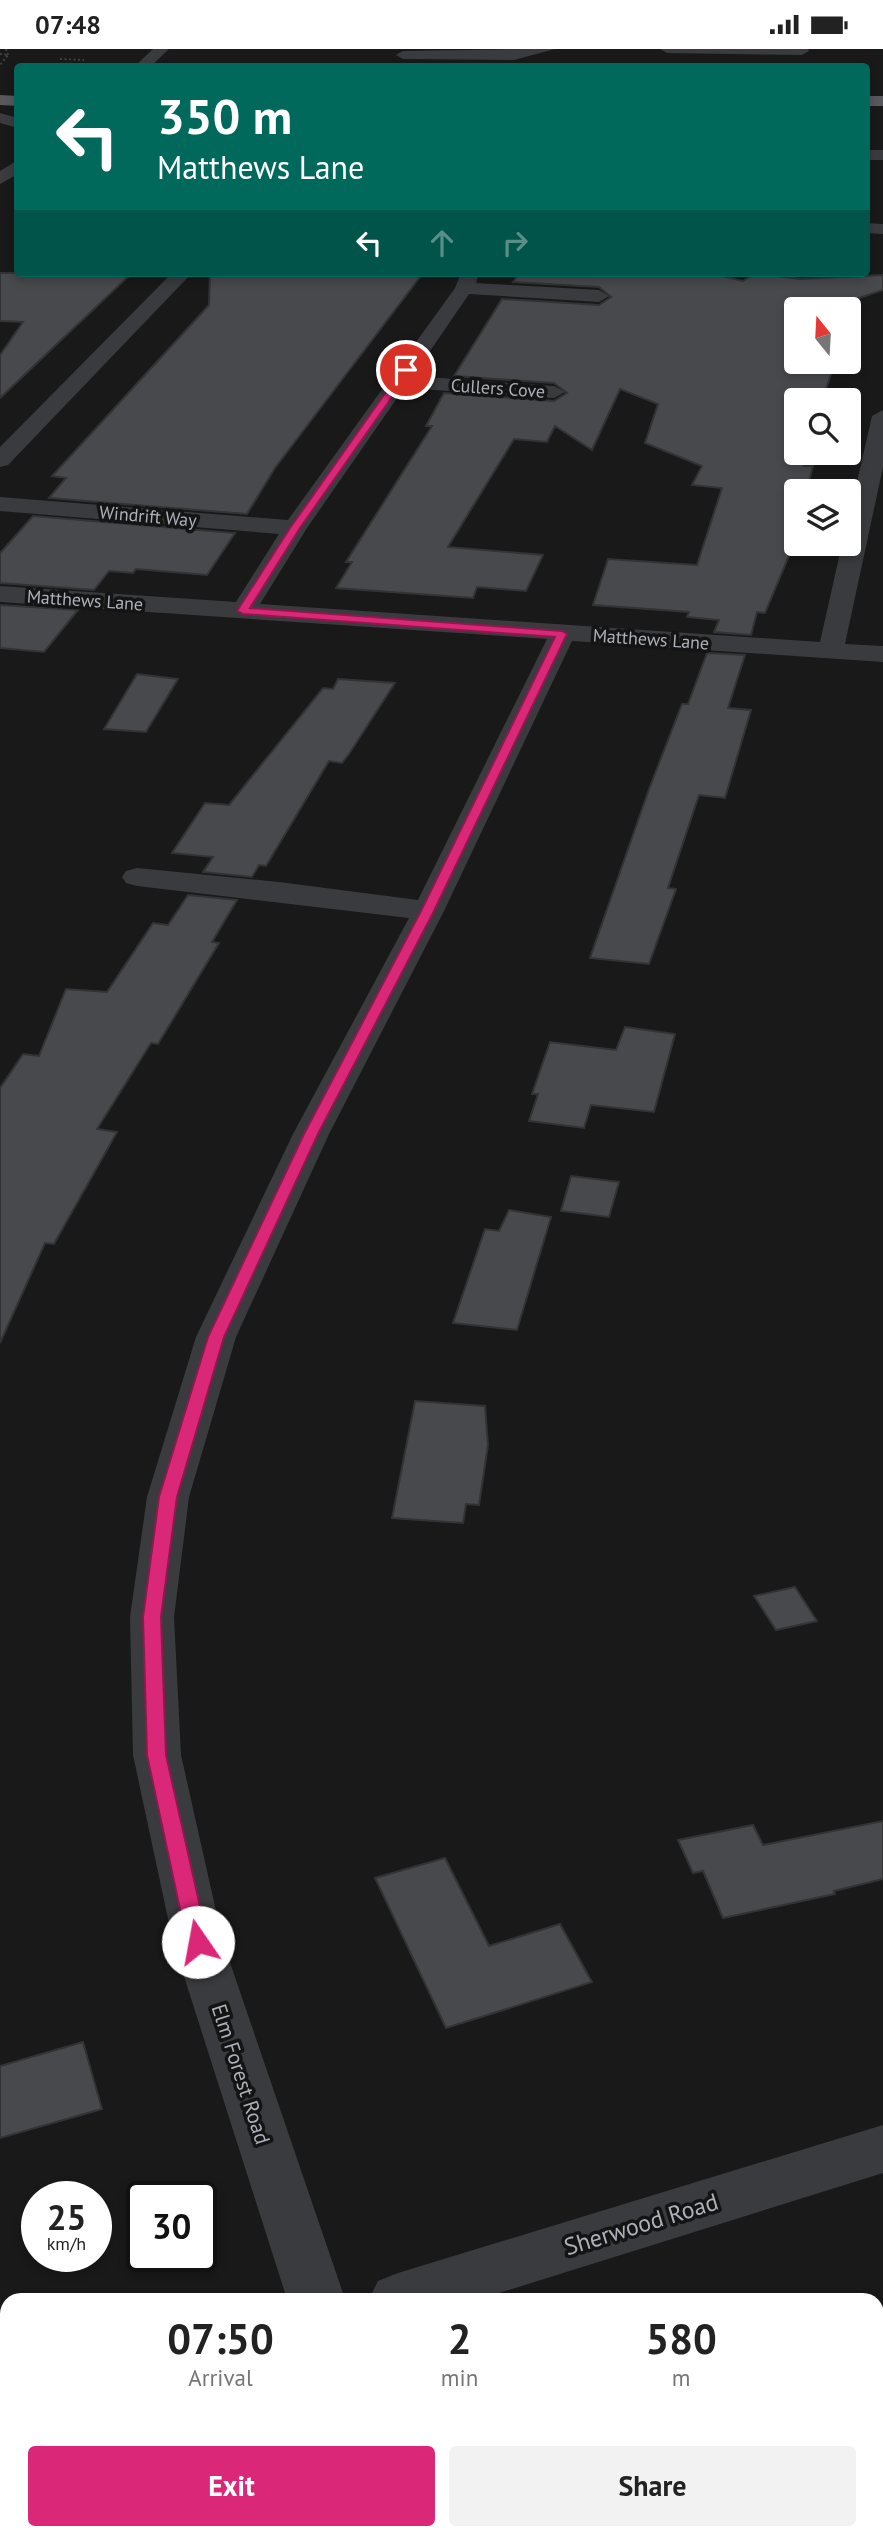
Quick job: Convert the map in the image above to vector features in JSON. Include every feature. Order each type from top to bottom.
[{"type":"street","points":[[146,63],[162,49]]},
{"type":"street","points":[[667,49],[808,52]]},
{"type":"street","points":[[402,57],[538,56]]},
{"type":"street","points":[[0,179],[14,168]]},
{"type":"street","points":[[0,460],[179,277]]},
{"type":"street","points":[[243,611],[295,528],[467,280],[598,296]]},
{"type":"street","name":"Cullers Cove","points":[[399,381],[554,392]]},
{"type":"street","points":[[831,650],[883,416]]},
{"type":"street","name":"Windrift Way","points":[[0,504],[295,528]]},
{"type":"street","name":"Matthews Lane","points":[[0,594],[883,654]]},
{"type":"street","name":"Elm Forest Road","points":[[314,2293],[198,1942],[156,1755],[152,1617],[168,1497],[216,1337],[311,1134],[428,911],[562,634]]},
{"type":"street","points":[[136,877],[279,891],[428,911]]},
{"type":"street","name":"Sherwood Road","points":[[417,2293],[883,2149]]},
{"type":"path","points":[[6,49],[8,55]]},
{"type":"path","points":[[0,54],[8,55]]},
{"type":"path","points":[[0,65],[8,55]]},
{"type":"path","points":[[60,59],[84,60]]},
{"type":"building","points":[[0,273],[14,273],[14,277],[128,277],[0,398],[0,355],[23,322],[0,321]]},
{"type":"building","points":[[883,275],[883,290],[861,298],[784,297],[784,375],[831,375],[826,388],[784,388],[784,465],[813,466],[810,479],[784,479],[784,556],[789,556],[765,613],[757,612],[751,635],[714,632],[719,620],[687,617],[689,612],[593,605],[608,559],[697,565],[722,488],[692,485],[702,466],[645,443],[658,404],[620,389],[592,450],[555,426],[547,442],[514,439],[448,547],[543,555],[526,591],[477,587],[473,598],[336,588],[352,562],[346,562],[432,426],[426,426],[444,393],[554,401],[567,393],[554,383],[454,376],[502,299],[599,305],[611,297],[599,287],[513,282],[516,277],[726,277],[743,281],[749,277],[800,279]]},
{"type":"building","points":[[210,277],[420,277],[275,468],[247,514],[49,498],[66,478],[52,476],[209,305]]},
{"type":"building","points":[[33,516],[235,533],[207,575],[136,569],[133,573],[109,571],[94,590],[0,583],[0,553]]},
{"type":"building","points":[[0,605],[78,610],[44,652],[0,648]]},
{"type":"building","points":[[707,653],[745,655],[728,708],[751,710],[725,798],[699,795],[668,888],[676,889],[649,964],[590,958],[649,789],[682,704],[688,704]]},
{"type":"building","points":[[137,674],[178,679],[146,732],[104,729]]},
{"type":"building","points":[[338,679],[395,683],[342,763],[329,761],[266,866],[259,865],[252,877],[203,872],[213,857],[172,853],[205,803],[229,805],[323,688],[333,689]]},
{"type":"building","points":[[188,895],[237,900],[212,942],[219,943],[158,1044],[151,1043],[97,1129],[117,1132],[54,1244],[45,1243],[0,1343],[0,1088],[23,1054],[39,1056],[66,989],[107,992],[153,923],[168,925]]},
{"type":"building","points":[[625,1027],[675,1034],[654,1112],[591,1105],[584,1128],[529,1121],[538,1094],[532,1094],[550,1042],[616,1050]]},
{"type":"building","points":[[571,1176],[619,1182],[609,1217],[561,1211]]},
{"type":"building","points":[[509,1210],[551,1217],[517,1330],[453,1323],[485,1229],[499,1231]]},
{"type":"building","points":[[415,1401],[485,1406],[488,1445],[479,1505],[466,1504],[463,1523],[392,1518]]},
{"type":"building","points":[[795,1587],[817,1621],[776,1630],[754,1596]]},
{"type":"building","points":[[883,1821],[883,1879],[834,1891],[835,1894],[723,1918],[703,1871],[693,1873],[678,1840],[753,1825],[763,1845]]},
{"type":"building","points":[[445,1858],[489,1946],[560,1924],[592,1982],[446,2028],[375,1878]]},
{"type":"building","points":[[83,2042],[102,2109],[0,2138],[0,2066]]},
{"type":"route","points":[[198,1942],[156,1755],[152,1617],[168,1497],[216,1337],[311,1134],[428,911],[562,634],[243,611],[295,528],[406,370]]}]
